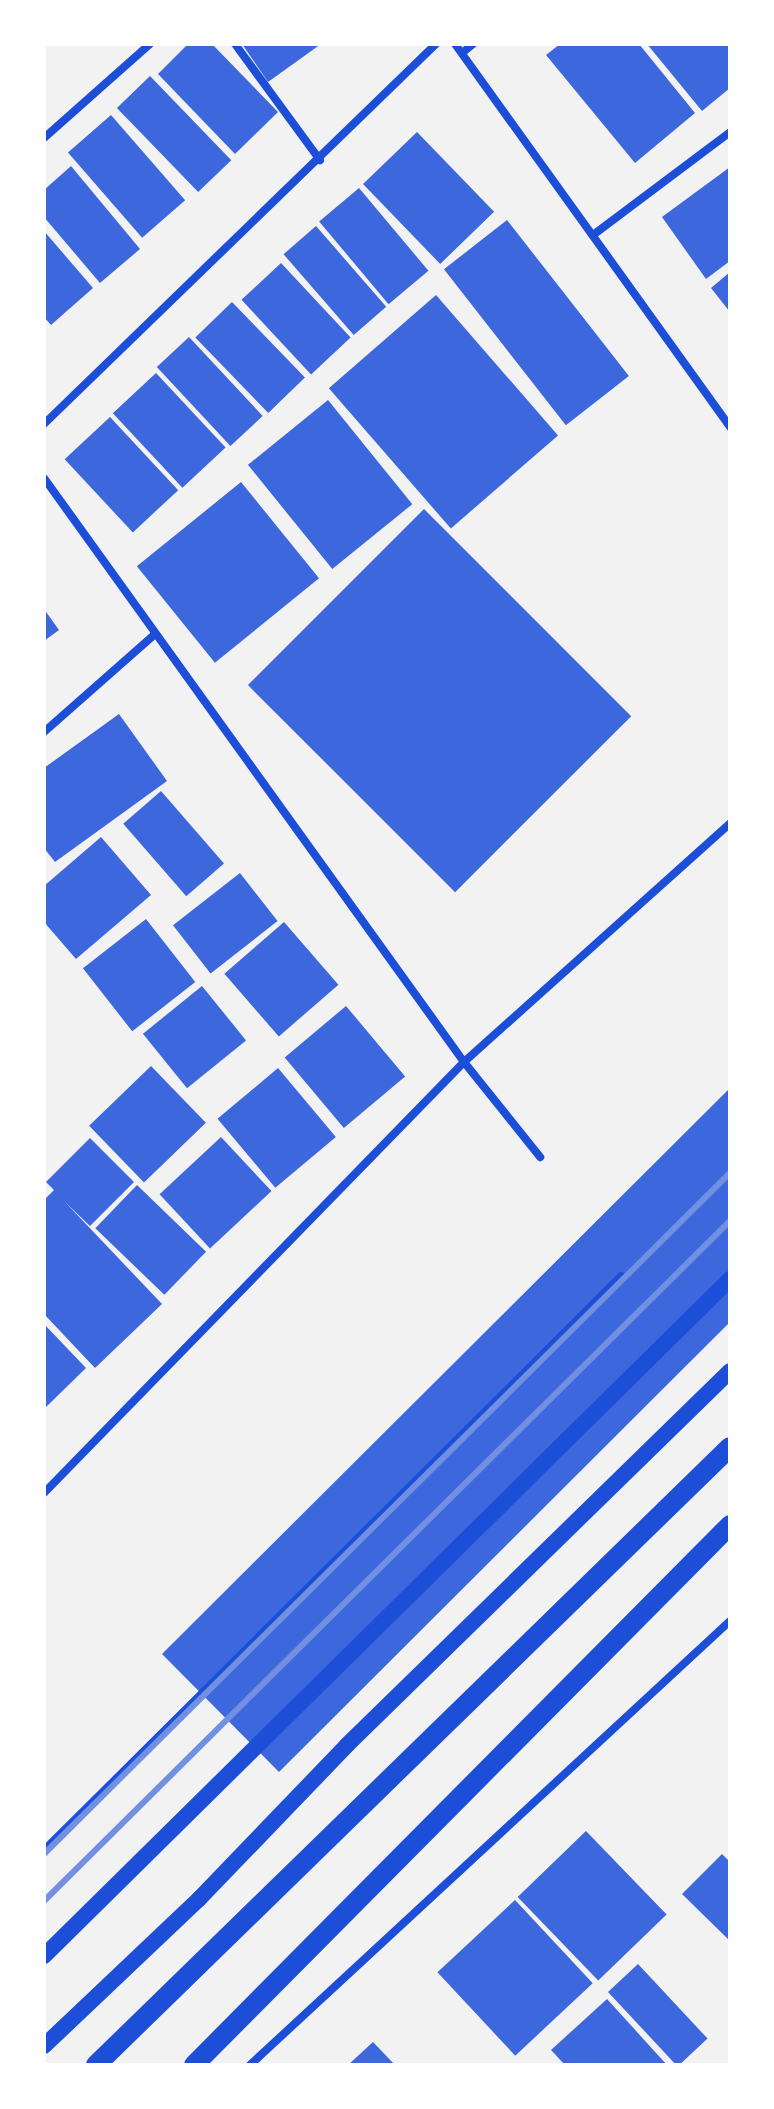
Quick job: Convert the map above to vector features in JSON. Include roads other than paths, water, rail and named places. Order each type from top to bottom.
[{"type":"main road","points":[[44,1956],[730,1279]]},
{"type":"main road","points":[[44,2046],[199,1899],[347,1745],[730,1371]]},
{"type":"main road","points":[[96,2065],[730,1447]]},
{"type":"main road","points":[[194,2065],[730,1525]]},
{"type":"street","points":[[44,138],[150,44]]},
{"type":"street","points":[[235,44],[320,160]]},
{"type":"street","points":[[44,424],[320,160],[436,44]]},
{"type":"street","points":[[455,44],[730,427]]},
{"type":"street","points":[[462,53],[473,44]]},
{"type":"street","points":[[593,235],[730,132]]},
{"type":"street","points":[[44,478],[464,1062],[540,1157]]},
{"type":"street","points":[[44,732],[154,635]]},
{"type":"street","points":[[44,1493],[464,1062],[730,823]]},
{"type":"street","points":[[250,2065],[730,1621]]},
{"type":"lane","points":[[44,1849],[621,1275]]},
{"type":"railway","points":[[44,1854],[730,1173]]},
{"type":"railway","points":[[44,1901],[730,1221]]}]
